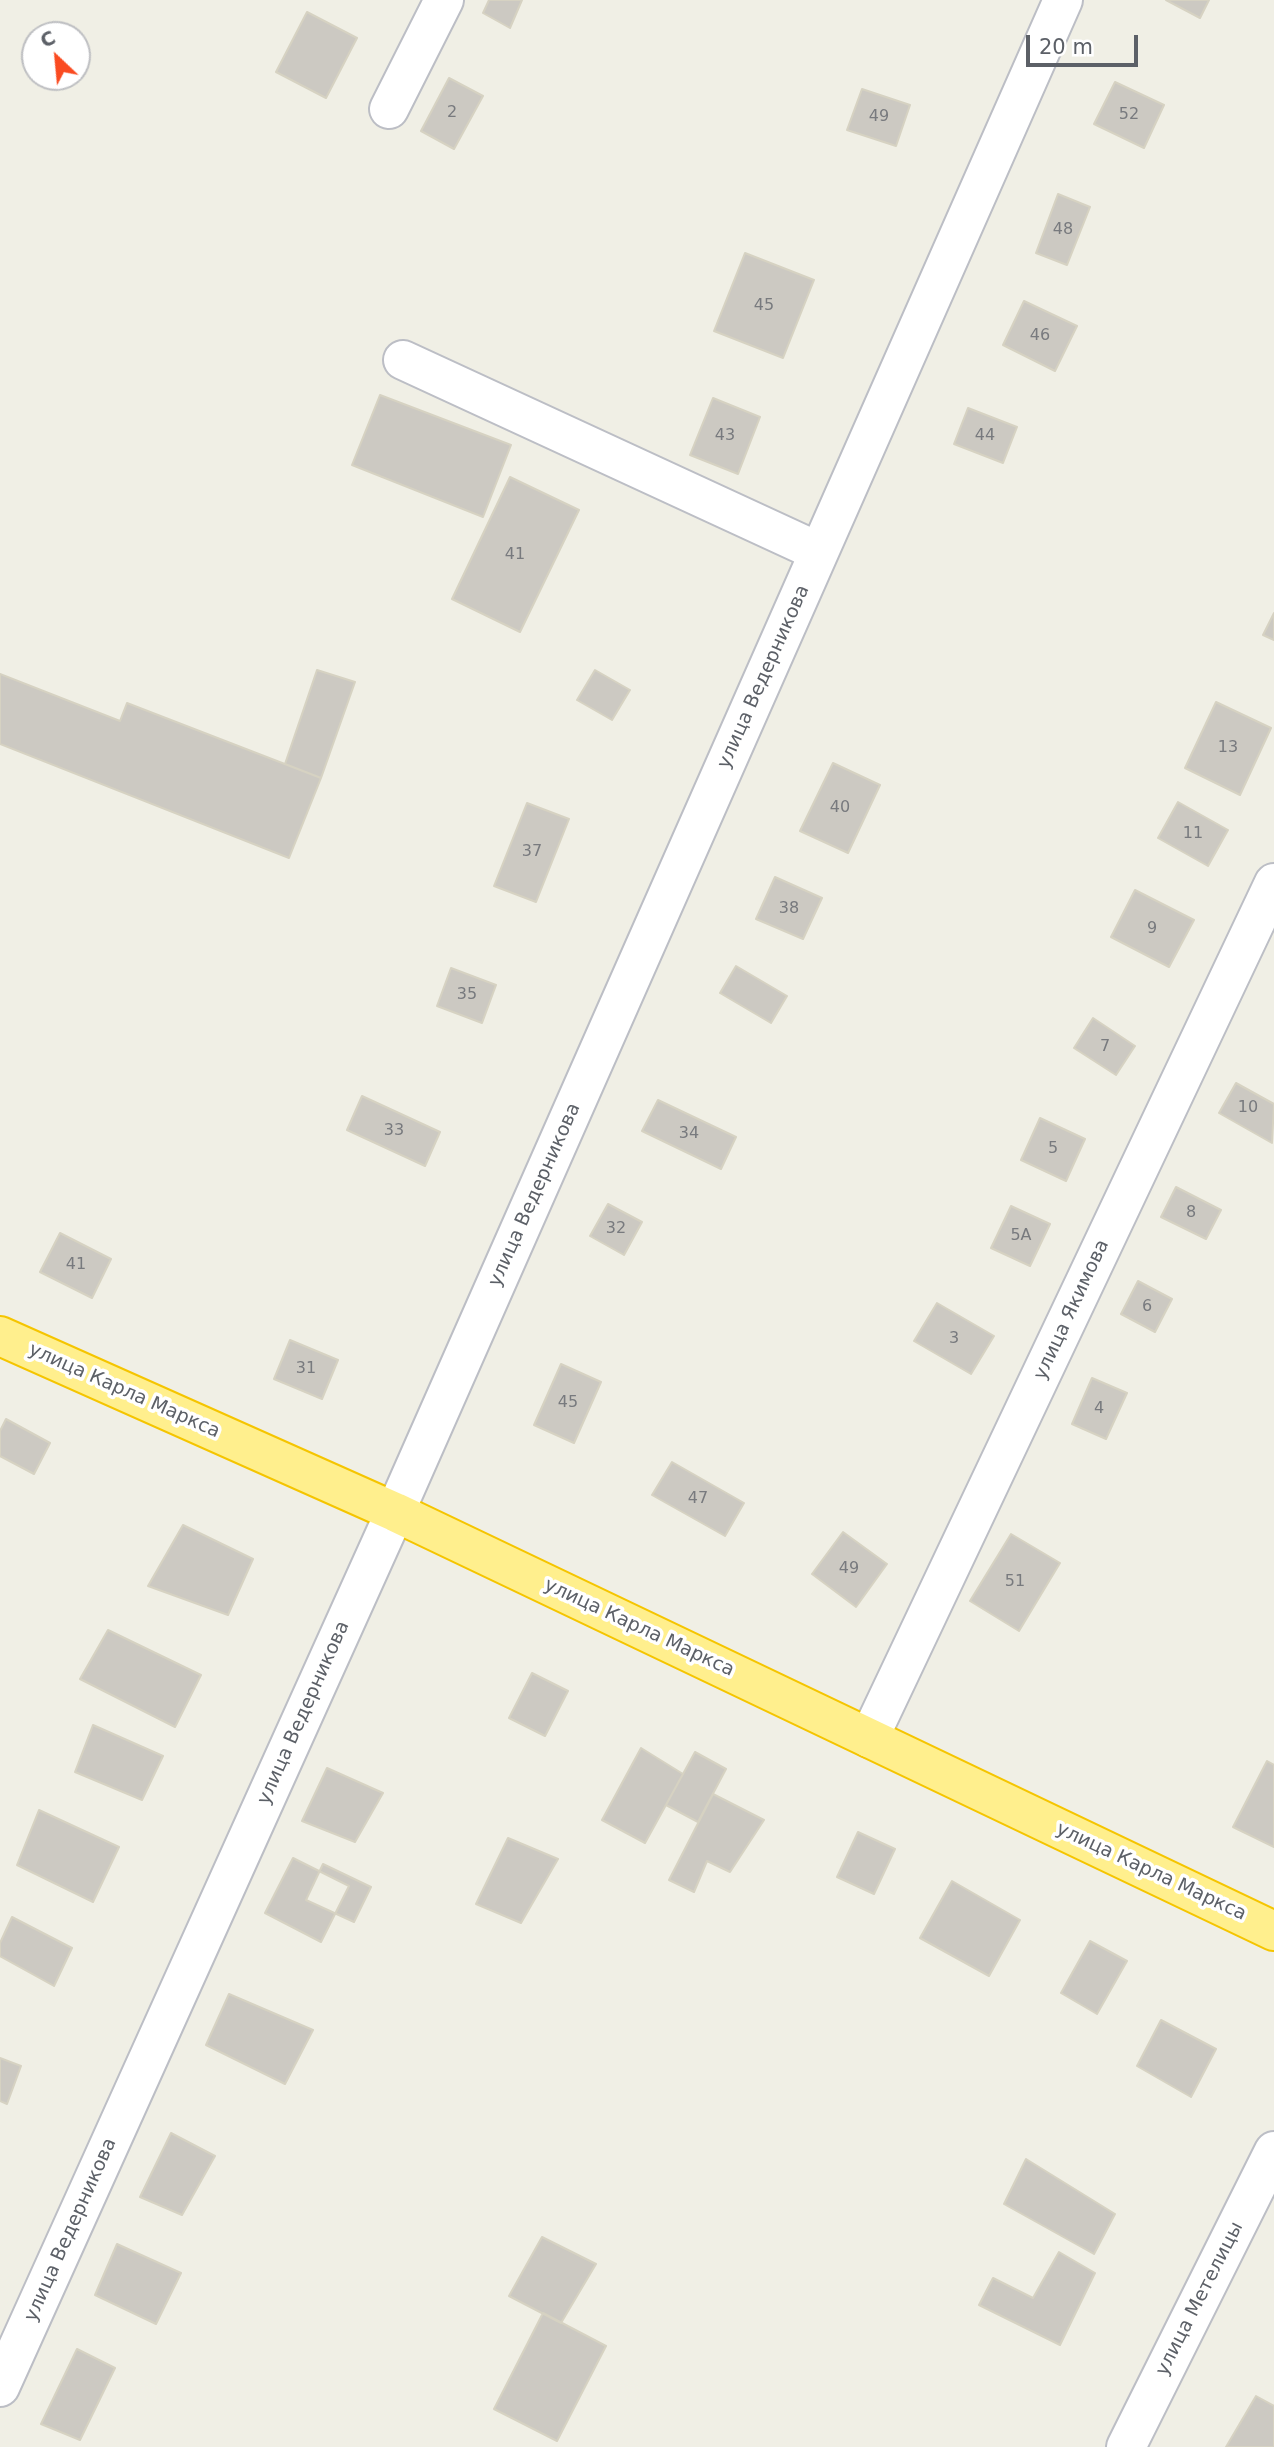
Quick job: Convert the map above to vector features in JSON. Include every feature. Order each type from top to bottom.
[{"type":"highway","name":"улица Карла Маркса","points":[[0,1336],[395,1511],[1274,1931]]},
{"type":"street","points":[[389,109],[444,0]]},
{"type":"street","name":"улица Ведерникова","points":[[0,2387],[395,1511],[1063,0]]},
{"type":"street","points":[[403,360],[820,552]]},
{"type":"street","name":"улица Якимова","points":[[869,1738],[1274,883]]},
{"type":"street","name":"улица Метелицы","points":[[1126,2447],[1274,2151]]},
{"type":"building","points":[[489,0],[522,0],[510,28],[483,13]]},
{"type":"building","points":[[1166,0],[1209,0],[1200,18]]},
{"type":"building","points":[[307,12],[357,38],[326,98],[276,72]]},
{"type":"building","points":[[449,78],[483,96],[454,149],[421,131]]},
{"type":"building","points":[[1115,82],[1164,105],[1144,148],[1094,124]]},
{"type":"building","points":[[862,89],[910,105],[896,146],[847,130]]},
{"type":"building","points":[[1058,194],[1090,207],[1067,265],[1036,253]]},
{"type":"building","points":[[745,253],[814,280],[783,358],[714,331]]},
{"type":"building","points":[[1024,301],[1077,326],[1055,371],[1003,345]]},
{"type":"building","points":[[380,395],[511,445],[483,517],[352,465]]},
{"type":"building","points":[[713,398],[760,417],[738,474],[690,455]]},
{"type":"building","points":[[968,408],[1017,427],[1003,463],[954,444]]},
{"type":"building","points":[[510,477],[579,510],[520,632],[452,599]]},
{"type":"building","points":[[1274,613],[1274,640],[1263,635]]},
{"type":"building","points":[[317,670],[355,682],[321,778],[285,764]]},
{"type":"building","points":[[595,670],[630,690],[612,720],[577,700]]},
{"type":"building","points":[[0,674],[120,721],[127,703],[321,778],[289,858],[0,744]]},
{"type":"building","points":[[1216,702],[1271,728],[1240,795],[1185,768]]},
{"type":"building","points":[[833,763],[880,785],[848,853],[800,831]]},
{"type":"building","points":[[1178,802],[1228,830],[1208,866],[1158,838]]},
{"type":"building","points":[[527,803],[569,819],[536,902],[494,886]]},
{"type":"building","points":[[775,877],[822,898],[803,939],[756,919]]},
{"type":"building","points":[[1135,890],[1194,920],[1169,967],[1111,937]]},
{"type":"building","points":[[736,966],[787,996],[771,1023],[720,993]]},
{"type":"building","points":[[451,968],[496,985],[482,1023],[437,1006]]},
{"type":"building","points":[[1093,1018],[1135,1046],[1116,1075],[1074,1048]]},
{"type":"building","points":[[1236,1083],[1274,1104],[1272,1143],[1219,1113]]},
{"type":"building","points":[[362,1096],[440,1132],[425,1166],[347,1130]]},
{"type":"building","points":[[658,1100],[736,1137],[721,1169],[642,1131]]},
{"type":"building","points":[[1040,1118],[1085,1139],[1066,1181],[1021,1160]]},
{"type":"building","points":[[1176,1187],[1221,1210],[1206,1239],[1161,1217]]},
{"type":"building","points":[[608,1204],[642,1222],[624,1255],[590,1236]]},
{"type":"building","points":[[1011,1206],[1050,1224],[1030,1266],[991,1248]]},
{"type":"building","points":[[60,1233],[111,1259],[92,1298],[40,1272]]},
{"type":"building","points":[[1138,1281],[1172,1299],[1155,1332],[1121,1314]]},
{"type":"building","points":[[937,1303],[994,1336],[971,1374],[914,1341]]},
{"type":"building","points":[[290,1340],[338,1360],[322,1399],[274,1379]]},
{"type":"building","points":[[561,1364],[601,1382],[574,1443],[534,1425]]},
{"type":"building","points":[[1092,1378],[1127,1393],[1106,1439],[1072,1424]]},
{"type":"building","points":[[6,1419],[50,1443],[34,1474],[0,1456],[0,1431]]},
{"type":"building","points":[[672,1462],[744,1503],[725,1536],[652,1495]]},
{"type":"building","points":[[183,1525],[253,1559],[228,1615],[148,1586]]},
{"type":"building","points":[[843,1532],[887,1564],[856,1607],[812,1574]]},
{"type":"building","points":[[1011,1534],[1060,1563],[1019,1631],[970,1601]]},
{"type":"building","points":[[108,1630],[201,1675],[175,1727],[80,1679]]},
{"type":"building","points":[[532,1673],[568,1691],[545,1736],[509,1718]]},
{"type":"building","points":[[93,1725],[163,1756],[142,1800],[75,1772]]},
{"type":"building","points":[[641,1748],[683,1774],[645,1843],[602,1820]]},
{"type":"building","points":[[695,1752],[726,1769],[698,1822],[666,1805]]},
{"type":"building","points":[[1267,1761],[1274,1765],[1274,1847],[1233,1827]]},
{"type":"building","points":[[327,1768],[383,1793],[355,1842],[302,1821]]},
{"type":"building","points":[[713,1794],[764,1820],[730,1872],[707,1861],[694,1892],[669,1880]]},
{"type":"building","points":[[39,1810],[119,1847],[93,1902],[17,1865]]},
{"type":"building","points":[[858,1832],[895,1849],[874,1894],[837,1877]]},
{"type":"building","points":[[508,1838],[558,1859],[521,1923],[476,1904]]},
{"type":"building","points":[[293,1858],[349,1886],[321,1942],[265,1913]]},
{"type":"building","points":[[323,1864],[371,1887],[354,1922],[306,1900]]},
{"type":"building","points":[[952,1881],[1020,1920],[989,1976],[920,1938]]},
{"type":"building","points":[[12,1917],[72,1948],[54,1986],[0,1956],[0,1943]]},
{"type":"building","points":[[1090,1941],[1127,1961],[1097,2014],[1061,1993]]},
{"type":"building","points":[[229,1994],[313,2030],[285,2084],[206,2045]]},
{"type":"building","points":[[1161,2020],[1216,2049],[1191,2097],[1137,2066]]},
{"type":"building","points":[[0,2058],[21,2066],[7,2104],[0,2101]]},
{"type":"building","points":[[171,2133],[215,2156],[182,2215],[140,2197]]},
{"type":"building","points":[[1026,2159],[1115,2214],[1094,2254],[1004,2204]]},
{"type":"building","points":[[542,2237],[596,2264],[561,2323],[509,2296]]},
{"type":"building","points":[[117,2244],[181,2273],[156,2324],[95,2295]]},
{"type":"building","points":[[1059,2252],[1095,2273],[1060,2345],[979,2305],[993,2278],[1033,2298]]},
{"type":"building","points":[[543,2313],[606,2346],[557,2441],[494,2409]]},
{"type":"building","points":[[77,2349],[115,2368],[80,2440],[41,2424]]},
{"type":"building","points":[[1256,2396],[1274,2406],[1274,2447],[1226,2447]]}]
